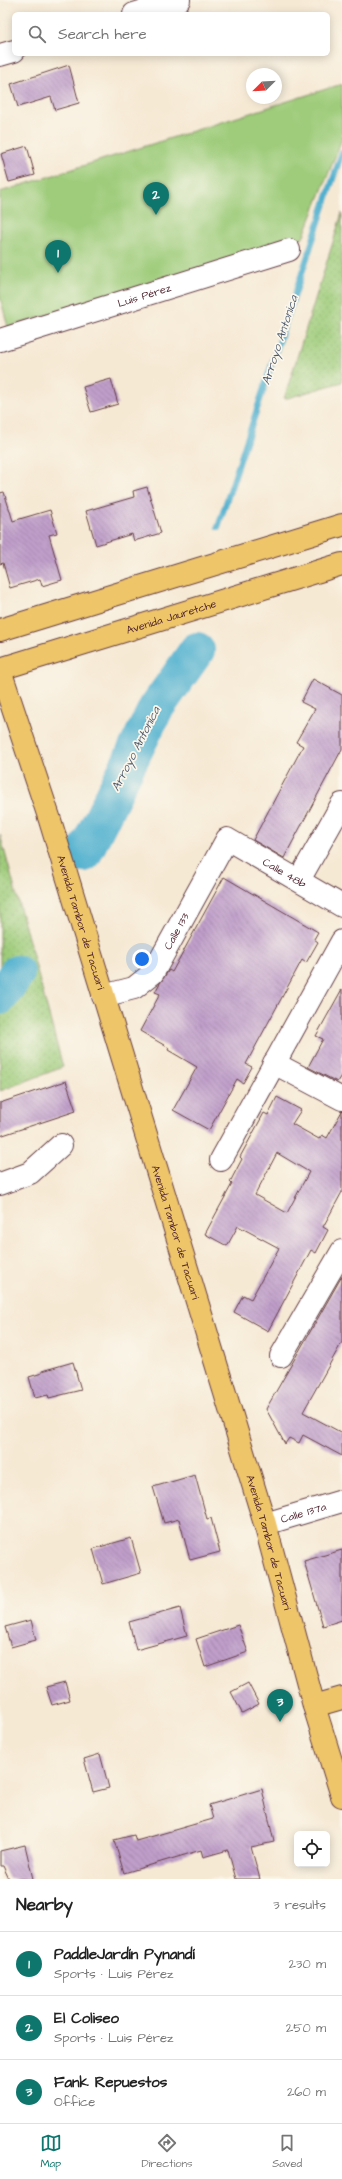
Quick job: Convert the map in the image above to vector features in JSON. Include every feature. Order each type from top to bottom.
[{"type":"main road","points":[[0,630],[342,525]]},
{"type":"main road","name":"Avenida Jauretche","points":[[0,670],[342,564]]},
{"type":"main road","name":"Avenida Tambor de Tacuarí","points":[[0,670],[49,817],[265,1524],[314,1706],[342,1796]]},
{"type":"main road","points":[[314,1706],[342,1698]]},
{"type":"street","points":[[140,12],[179,0]]},
{"type":"street","points":[[0,55],[12,52]]},
{"type":"street","name":"Luis Pérez","points":[[0,340],[290,250]]},
{"type":"street","points":[[299,880],[342,804]]},
{"type":"street","name":"Calle 48b","points":[[227,839],[342,906]]},
{"type":"street","name":"Calle 133","points":[[103,996],[134,988],[153,973],[227,839]]},
{"type":"street","points":[[221,1160],[342,941]]},
{"type":"street","points":[[274,1063],[342,1099]]},
{"type":"street","points":[[0,1184],[30,1173],[61,1145]]},
{"type":"street","points":[[281,1356],[342,1251]]},
{"type":"street","name":"Calle 137a","points":[[265,1524],[342,1501]]},
{"type":"green space","points":[[342,84],[342,139],[303,238],[8,327],[0,297],[0,192]]},
{"type":"green space","points":[[342,213],[342,382],[284,399]]},
{"type":"green space","points":[[0,834],[63,1067],[0,1091]]},
{"type":"building","points":[[69,65],[79,103],[55,110],[51,97],[18,107],[11,84]]},
{"type":"building","points":[[27,146],[35,175],[9,182],[1,154]]},
{"type":"building","points":[[111,379],[118,404],[91,412],[83,387]]},
{"type":"building","points":[[147,487],[161,533],[134,541],[132,534],[96,545],[86,511],[134,497],[133,491]]},
{"type":"building","points":[[4,492],[13,521],[50,510],[57,533],[49,535],[62,580],[42,586],[40,579],[10,588],[3,563],[0,564],[0,493]]},
{"type":"building","points":[[313,679],[342,695],[342,749],[284,858],[253,840],[303,746],[296,742],[315,709],[301,702]]},
{"type":"building","points":[[224,877],[318,932],[314,939],[318,942],[306,963],[302,960],[246,1064],[252,1067],[243,1083],[237,1079],[209,1130],[173,1110],[197,1067],[140,1031],[160,994],[155,992],[169,970],[172,972]]},
{"type":"building","points":[[342,989],[342,1074],[337,1082],[308,1067],[323,1039],[316,1036]]},
{"type":"building","points":[[66,1081],[76,1111],[0,1136],[0,1103]]},
{"type":"building","points":[[277,1097],[301,1110],[292,1124],[319,1139],[322,1135],[327,1138],[342,1111],[342,1192],[323,1227],[328,1230],[316,1253],[311,1250],[268,1331],[234,1312],[243,1295],[251,1299],[279,1248],[238,1226],[227,1246],[205,1234],[232,1184],[230,1182],[242,1159],[240,1157],[264,1113],[268,1115]],"holes":[[[277,1153],[309,1172],[287,1213],[255,1195]]]},
{"type":"building","points":[[342,1276],[342,1342],[303,1412],[342,1433],[342,1456],[303,1435],[299,1443],[289,1438],[285,1444],[266,1409]]},
{"type":"building","points":[[73,1362],[81,1390],[49,1398],[48,1395],[35,1398],[29,1377],[42,1373],[42,1371]]},
{"type":"building","points":[[195,1475],[207,1519],[211,1518],[220,1552],[190,1560],[179,1519],[164,1523],[153,1487]]},
{"type":"building","points":[[131,1538],[141,1573],[103,1584],[93,1549]]},
{"type":"building","points":[[342,1550],[342,1620],[323,1626],[304,1561]]},
{"type":"building","points":[[180,1608],[187,1636],[136,1650],[129,1622]]},
{"type":"building","points":[[31,1620],[36,1640],[11,1647],[5,1627]]},
{"type":"building","points":[[238,1625],[248,1652],[205,1667],[196,1639]]},
{"type":"building","points":[[65,1682],[70,1700],[52,1705],[46,1687]]},
{"type":"building","points":[[248,1683],[259,1704],[242,1713],[231,1692]]},
{"type":"building","points":[[100,1754],[109,1788],[93,1792],[84,1759]]},
{"type":"building","points":[[262,1789],[274,1842],[251,1847],[260,1879],[236,1879],[228,1850],[203,1857],[201,1850],[124,1873],[114,1840],[134,1835],[136,1841],[213,1819],[209,1805]]},
{"type":"building","points":[[25,1845],[33,1879],[9,1879],[3,1866],[0,1866],[0,1851]]},
{"type":"waterway","name":"Arroyo Antonica","points":[[218,527],[342,152]]},
{"type":"waterway","name":"Arroyo Antonica","points":[[84,854],[156,708],[197,650]]},
{"type":"waterway","name":"Arroyo Antonica","points":[[0,997],[17,973]]},
{"type":"place","name":"El Coliseo","points":[[156,215]]},
{"type":"place","name":"PaddleJardín Pynandí","points":[[58,273]]},
{"type":"place","name":"Fank Repuestos","points":[[280,1722]]}]
